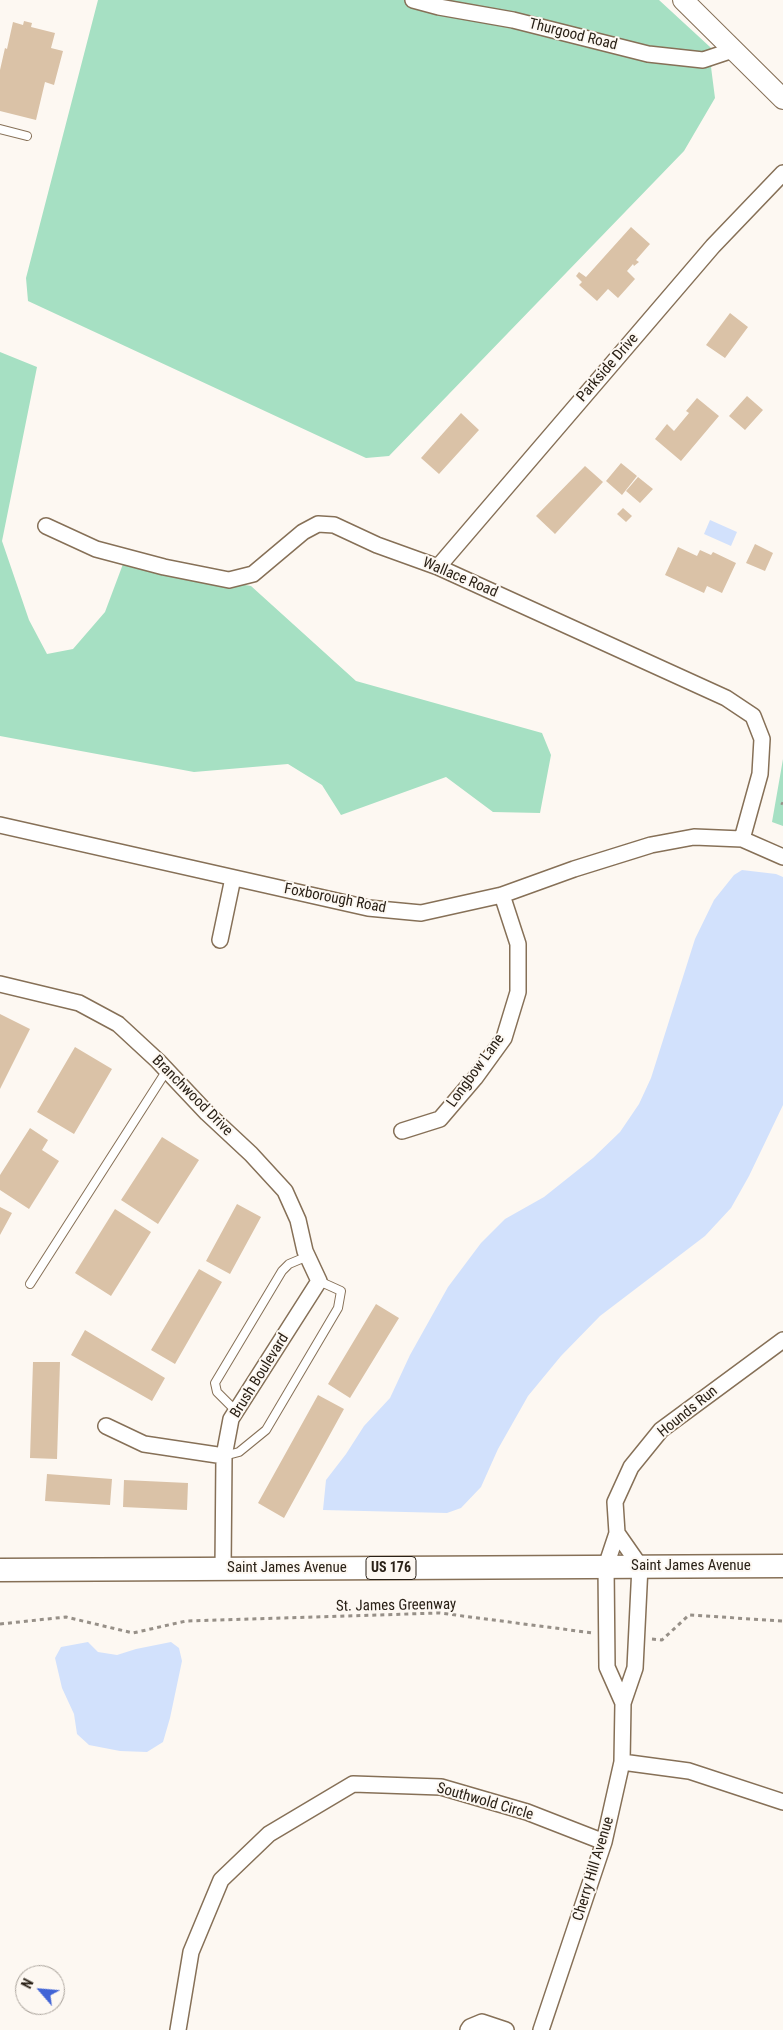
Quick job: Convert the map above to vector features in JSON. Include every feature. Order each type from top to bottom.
[{"type":"main road","name":"Saint James Avenue","points":[[0,1570],[783,1566]]},
{"type":"street","name":"Thurgood Road","points":[[413,0],[513,20],[648,54],[703,60],[733,50]]},
{"type":"street","points":[[683,0],[783,99]]},
{"type":"street","name":"Parkside Drive","points":[[438,567],[712,246],[783,173]]},
{"type":"street","name":"Wallace Road","points":[[46,526],[96,548],[164,567],[229,580],[252,574],[303,532],[318,524],[334,525],[377,545],[438,567],[726,698],[753,716],[762,739],[760,774],[742,839]]},
{"type":"street","name":"Foxborough Road","points":[[0,825],[368,908],[422,913],[502,896],[574,869],[651,845],[694,837],[742,839],[783,857]]},
{"type":"street","points":[[220,940],[233,878]]},
{"type":"street","name":"Longbow Lane","points":[[402,1131],[440,1119],[504,1038],[518,992],[518,944],[502,896]]},
{"type":"street","name":"Branchwood Drive","points":[[0,984],[79,1003],[118,1024],[251,1154],[284,1191],[298,1220],[308,1256],[320,1281]]},
{"type":"street","name":"Brush Boulevard","points":[[223,1569],[224,1456],[231,1419],[320,1281]]},
{"type":"street","name":"Hounds Run","points":[[606,1566],[617,1534],[615,1502],[631,1467],[661,1430],[783,1340]]},
{"type":"street","points":[[106,1426],[144,1444],[224,1456]]},
{"type":"street","points":[[617,1534],[640,1566]]},
{"type":"street","name":"Cherry Hill Avenue","points":[[606,1566],[607,1667],[623,1703]]},
{"type":"street","name":"Cherry Hill Avenue","points":[[540,2030],[604,1842],[622,1762],[623,1703],[635,1668],[640,1566]]},
{"type":"street","points":[[622,1762],[689,1771],[783,1802]]},
{"type":"street","name":"Southwold Circle","points":[[178,2030],[191,1952],[221,1880],[269,1834],[353,1784],[442,1786],[527,1812],[604,1842]]},
{"type":"street","points":[[468,2030],[470,2027],[482,2022],[506,2030]]},
{"type":"lane","points":[[0,129],[27,136]]},
{"type":"lane","points":[[30,1284],[167,1070]]},
{"type":"lane","points":[[236,1411],[217,1392],[216,1383],[282,1271],[289,1264],[308,1256]]},
{"type":"lane","points":[[224,1456],[239,1452],[266,1430],[338,1308],[341,1291],[320,1281]]},
{"type":"path","name":"St. James Greenway","points":[[0,1624],[66,1616],[133,1633],[186,1622],[440,1613],[606,1634]]},
{"type":"path","points":[[637,1638],[662,1640],[688,1615],[783,1621]]},
{"type":"green space","points":[[98,0],[659,0],[722,58],[711,67],[715,98],[684,151],[389,456],[366,458],[28,301],[26,278]]},
{"type":"green space","points":[[0,352],[37,367],[2,541],[29,620],[47,654],[73,649],[105,612],[123,564],[251,586],[356,681],[542,733],[551,755],[540,813],[493,812],[446,777],[341,815],[322,785],[288,764],[194,772],[0,736]]},
{"type":"green space","points":[[783,759],[783,826],[772,822]]},
{"type":"water","points":[[710,520],[737,532],[731,546],[704,534]]},
{"type":"water","points":[[742,870],[776,874],[783,877],[783,1105],[749,1176],[731,1208],[705,1236],[600,1316],[561,1356],[528,1396],[498,1449],[481,1487],[461,1508],[447,1513],[323,1510],[326,1480],[364,1426],[390,1398],[410,1355],[448,1287],[481,1243],[505,1219],[544,1197],[593,1158],[620,1132],[639,1104],[651,1078],[695,939],[714,900],[734,875]]},
{"type":"water","points":[[88,1642],[98,1652],[117,1655],[171,1642],[179,1648],[182,1661],[163,1742],[147,1752],[120,1751],[89,1745],[77,1734],[74,1714],[62,1688],[55,1658],[61,1647]]},
{"type":"building","points":[[24,21],[32,23],[31,27],[55,33],[51,48],[63,51],[54,85],[45,82],[36,120],[0,111],[0,70],[5,48],[7,49],[13,22],[23,25]]},
{"type":"building","points":[[631,227],[650,244],[636,260],[639,262],[634,266],[633,264],[627,271],[635,279],[618,298],[608,289],[597,301],[579,285],[582,282],[576,276],[579,272],[586,277]]},
{"type":"building","points":[[730,313],[748,327],[725,358],[706,345]]},
{"type":"building","points":[[747,396],[763,410],[745,430],[729,416]]},
{"type":"building","points":[[697,398],[719,416],[681,461],[655,439],[667,424],[674,431],[689,413],[686,411]]},
{"type":"building","points":[[461,413],[479,430],[439,474],[421,458]]},
{"type":"building","points":[[621,463],[637,476],[622,495],[606,481]]},
{"type":"building","points":[[585,466],[603,482],[555,534],[536,516]]},
{"type":"building","points":[[638,477],[653,489],[640,503],[626,491]]},
{"type":"building","points":[[623,508],[632,516],[626,522],[617,514]]},
{"type":"building","points":[[755,544],[773,553],[765,571],[746,563]]},
{"type":"building","points":[[678,547],[697,556],[700,550],[711,555],[713,552],[736,563],[722,593],[707,586],[704,593],[665,575]]},
{"type":"building","points":[[0,1014],[30,1029],[0,1089]]},
{"type":"building","points":[[75,1047],[112,1069],[74,1134],[37,1112]]},
{"type":"building","points":[[30,1128],[48,1140],[42,1150],[59,1161],[29,1209],[0,1190],[0,1175]]},
{"type":"building","points":[[162,1137],[199,1160],[158,1224],[121,1200]]},
{"type":"building","points":[[237,1204],[261,1217],[230,1274],[206,1261]]},
{"type":"building","points":[[0,1207],[12,1213],[0,1235]]},
{"type":"building","points":[[115,1209],[151,1232],[111,1296],[75,1273]]},
{"type":"building","points":[[199,1269],[222,1282],[175,1364],[151,1350]]},
{"type":"building","points":[[376,1304],[399,1318],[350,1398],[328,1384]]},
{"type":"building","points":[[85,1330],[165,1378],[152,1401],[71,1355]]},
{"type":"building","points":[[33,1362],[60,1362],[57,1459],[30,1458]]},
{"type":"building","points":[[318,1395],[344,1409],[284,1518],[258,1503]]},
{"type":"building","points":[[47,1474],[112,1479],[110,1505],[45,1501]]},
{"type":"building","points":[[124,1480],[188,1483],[187,1510],[123,1507]]}]
